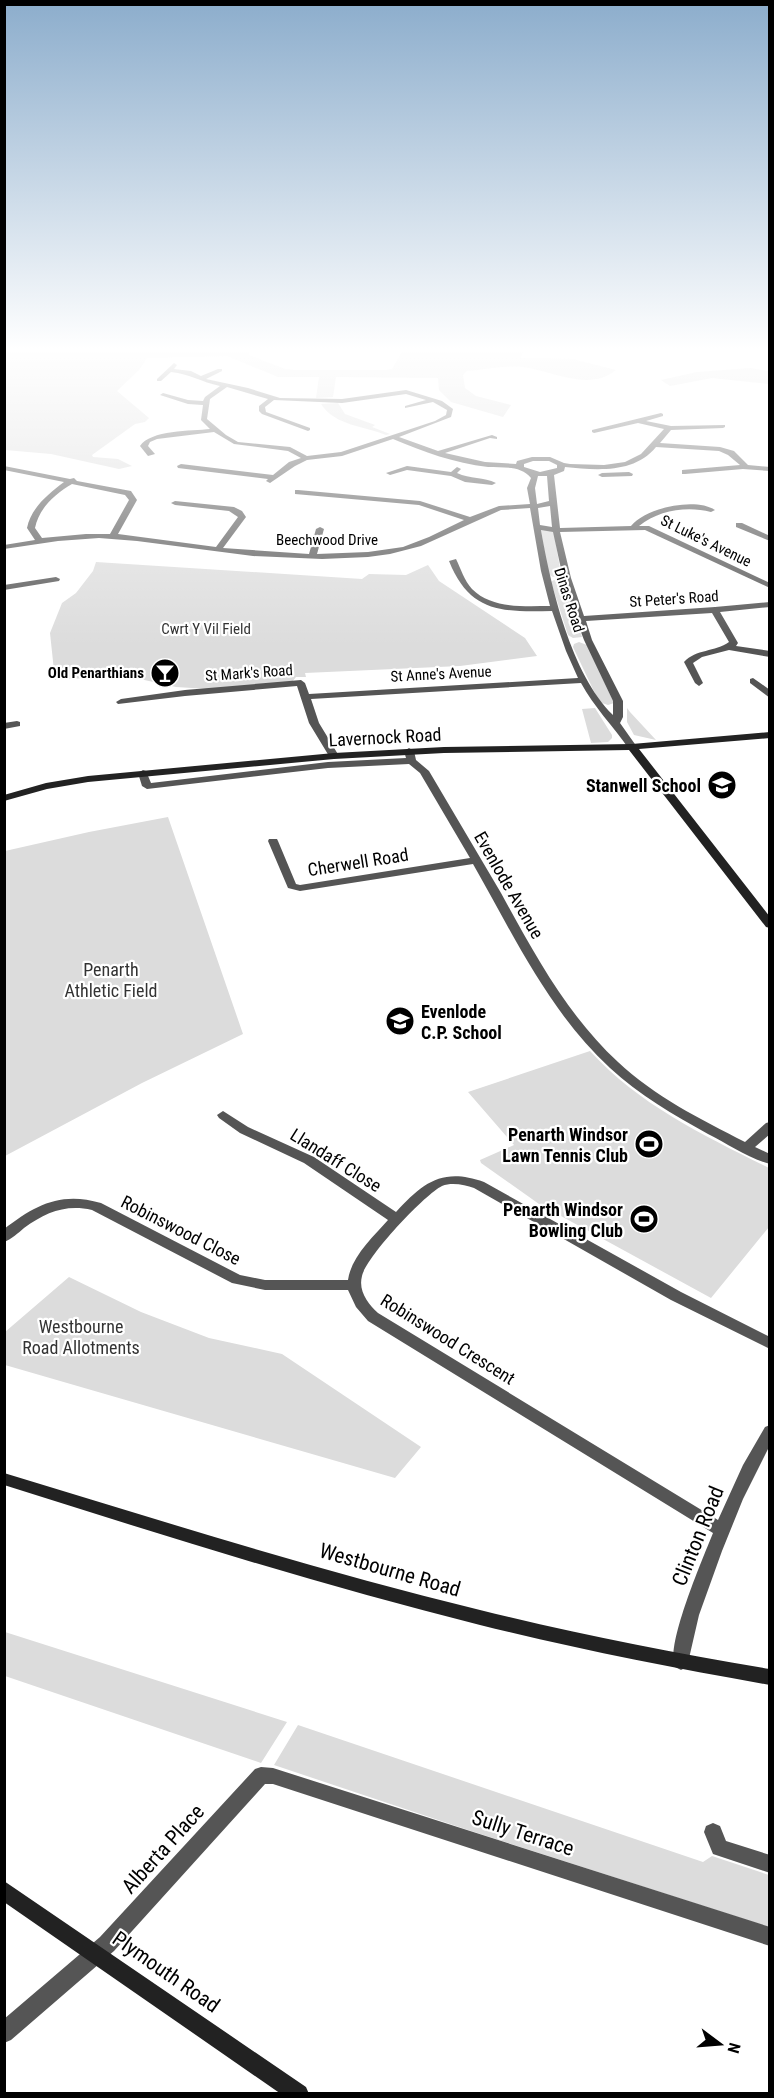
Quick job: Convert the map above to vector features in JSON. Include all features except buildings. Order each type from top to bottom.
[{"type":"street","points":[[147,450],[151,454]]},
{"type":"street","points":[[291,450],[306,458]]},
{"type":"street","points":[[181,466],[271,479],[306,458],[342,454],[354,450]]},
{"type":"street","points":[[426,450],[487,466],[519,466],[522,470],[532,474],[550,474],[559,471],[561,465]]},
{"type":"street","points":[[436,454],[448,450]]},
{"type":"street","points":[[519,466],[522,461],[538,458],[555,460],[561,465],[590,467],[621,464],[640,459],[649,450]]},
{"type":"street","points":[[722,450],[731,453],[747,468]]},
{"type":"street","points":[[453,474],[465,462]]},
{"type":"street","points":[[603,475],[632,477],[621,464]]},
{"type":"street","points":[[4,468],[74,480],[124,492],[132,498],[113,536]]},
{"type":"street","points":[[390,473],[407,468],[453,474],[465,480],[492,483]]},
{"type":"street","points":[[685,472],[747,468],[770,469]]},
{"type":"street","name":"Dinas Road","points":[[532,474],[535,478],[531,488],[536,526],[546,579],[566,641],[600,708],[616,723],[632,747]]},
{"type":"street","name":"Dinas Road","points":[[550,474],[556,530],[567,578],[588,640],[619,706]]},
{"type":"street","points":[[40,541],[31,528],[32,521],[54,491],[74,480]]},
{"type":"street","points":[[298,492],[420,503],[470,519]]},
{"type":"street","name":"Beechwood Drive","points":[[4,548],[40,541],[113,536],[218,550],[313,555],[374,554],[407,549],[470,519],[500,508],[545,506],[552,502]]},
{"type":"street","points":[[175,503],[231,509],[239,513],[241,520],[218,550]]},
{"type":"street","points":[[634,527],[638,522],[676,506],[696,505],[711,510]]},
{"type":"street","points":[[739,525],[770,539]]},
{"type":"street","name":"St Luke's Avenue","points":[[536,526],[556,530],[634,527],[650,529],[770,586]]},
{"type":"street","points":[[313,555],[320,529]]},
{"type":"street","points":[[453,561],[463,583],[489,604],[508,609],[555,608]]},
{"type":"street","points":[[546,579],[567,578]]},
{"type":"street","points":[[4,588],[56,579]]},
{"type":"street","name":"St Peter's Road","points":[[580,619],[770,604]]},
{"type":"street","points":[[699,683],[688,662],[696,654],[725,650],[734,643],[715,610]]},
{"type":"street","points":[[566,641],[588,640]]},
{"type":"street","points":[[729,647],[770,654]]},
{"type":"street","name":"St Anne's Avenue","points":[[305,697],[578,681]]},
{"type":"street","points":[[753,681],[770,695]]},
{"type":"street","name":"St Mark's Road","points":[[121,702],[185,693],[301,683],[314,723],[333,756]]},
{"type":"street","points":[[600,708],[619,706],[616,723]]},
{"type":"street","points":[[4,726],[17,724]]},
{"type":"street","name":"Lavernock Road","points":[[4,798],[66,782],[333,756],[410,756],[632,747],[770,735]]},
{"type":"street","points":[[632,747],[770,925]]},
{"type":"street","points":[[143,773],[147,786],[410,756]]},
{"type":"street","name":"Evenlode Avenue","points":[[410,756],[424,771],[544,977],[585,1034],[614,1064],[645,1090],[686,1116],[770,1160]]},
{"type":"street","name":"Cherwell Road","points":[[273,841],[292,886],[300,888],[476,860]]},
{"type":"street","name":"Llandaff Close","points":[[223,1115],[244,1130],[309,1160],[397,1220]]},
{"type":"street","points":[[746,1148],[770,1126]]},
{"type":"street","points":[[354,1285],[360,1263],[425,1191],[436,1184],[454,1181],[473,1183],[676,1296],[770,1344]]},
{"type":"street","name":"Robinswood Close","points":[[4,1237],[38,1210],[48,1205],[66,1201],[82,1202],[96,1206],[237,1279],[265,1285],[354,1285]]},
{"type":"street","name":"Robinswood Crescent","points":[[354,1285],[362,1305],[381,1322],[721,1530]]},
{"type":"street","name":"Clinton Road","points":[[681,1662],[686,1629],[721,1530],[751,1465],[770,1431]]},
{"type":"street","name":"Westbourne Road","points":[[4,1479],[453,1612],[569,1640],[770,1677]]},
{"type":"street","name":"Sully Terrace","points":[[261,1775],[295,1783],[770,1937]]},
{"type":"street","name":"Alberta Place","points":[[4,2033],[97,1953],[261,1775]]},
{"type":"street","points":[[713,1832],[720,1848],[770,1864]]},
{"type":"street","name":"Plymouth Road","points":[[4,1890],[299,2094]]},
{"type":"green space","points":[[5,450],[99,450],[92,455],[93,457],[118,459],[132,466],[119,469],[51,454]]},
{"type":"green space","points":[[541,529],[554,532],[561,575],[553,577],[548,574]]},
{"type":"green space","name":"Cwrt Y Vil Field","points":[[96,562],[362,579],[369,574],[406,575],[428,565],[439,581],[525,638],[537,656],[460,666],[305,673],[306,677],[296,677],[292,682],[208,689],[176,687],[113,673],[86,674],[86,678],[55,680],[50,633],[62,603],[76,593],[93,571]]},
{"type":"green space","points":[[554,580],[564,582],[582,637],[573,638],[568,635],[551,582]]},
{"type":"green space","points":[[579,642],[587,645],[614,703],[608,705],[599,702],[573,647]]},
{"type":"green space","points":[[595,708],[612,735],[608,742],[591,743],[582,709]]},
{"type":"green space","points":[[627,708],[656,740],[634,735],[627,722]]},
{"type":"green space","name":"Penarth Athletic Field","points":[[168,817],[243,1034],[142,1083],[5,1156],[5,851]]},
{"type":"green space","points":[[590,1051],[630,1088],[651,1103],[697,1131],[769,1168],[769,1227],[711,1298],[539,1204],[481,1163],[480,1160],[514,1145],[468,1092]]},
{"type":"green space","name":"Westbourne Road Allotments","points":[[69,1277],[141,1312],[209,1338],[282,1354],[421,1447],[395,1478],[5,1365],[5,1332]]},
{"type":"green space","points":[[5,1632],[287,1722],[261,1763],[5,1676]]},
{"type":"green space","points":[[298,1725],[703,1862],[712,1856],[769,1875],[769,1927],[274,1765]]},
{"type":"place","name":"Old Penarthians","points":[[165,673]]},
{"type":"place","name":"Stanwell School","points":[[722,785]]},
{"type":"place","name":"Evenlode C.P. School","points":[[400,1021]]},
{"type":"place","name":"Penarth Windsor Lawn Tennis Club","points":[[649,1144]]},
{"type":"place","name":"Penarth Windsor Bowling Club","points":[[644,1219]]}]
